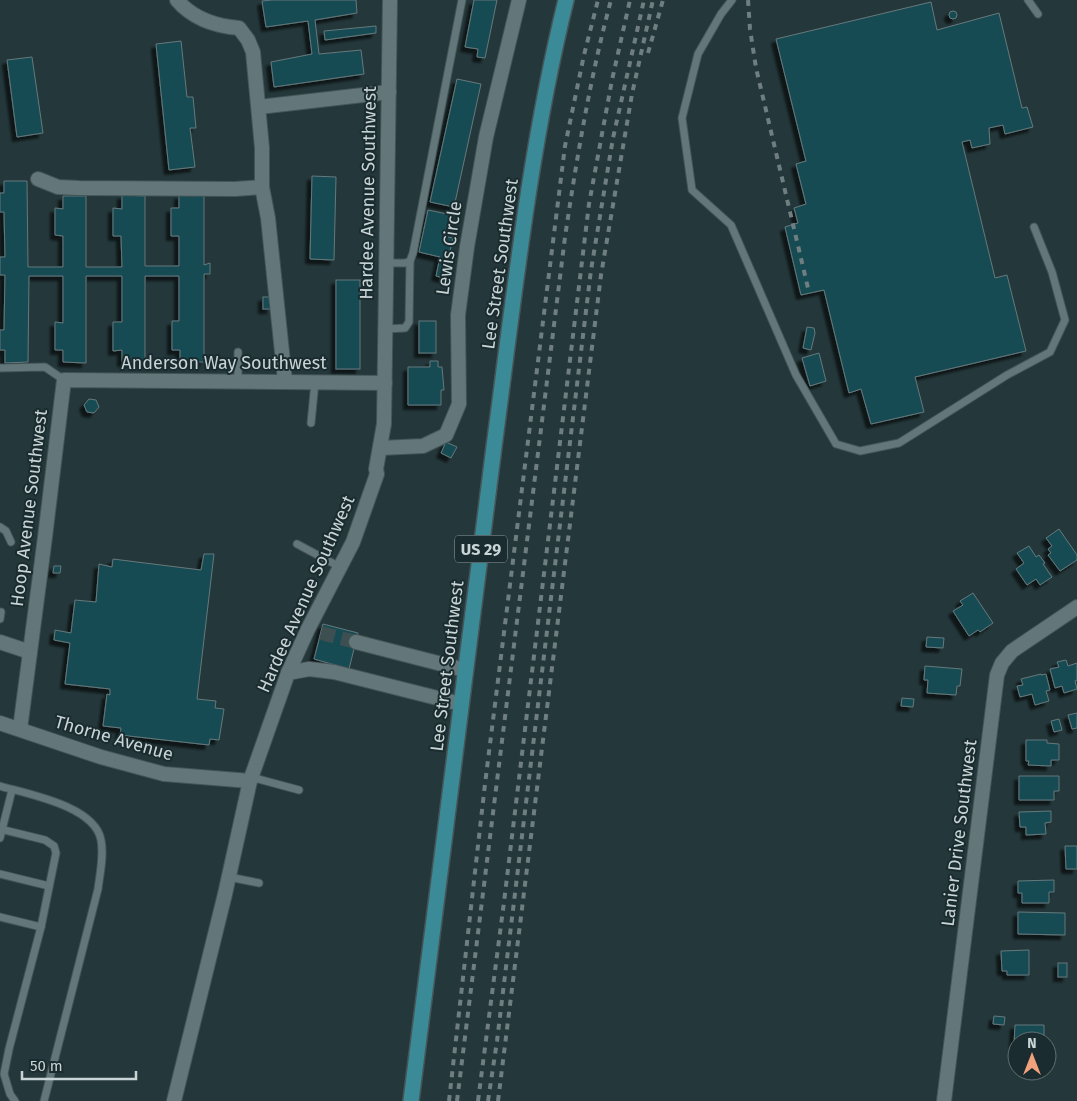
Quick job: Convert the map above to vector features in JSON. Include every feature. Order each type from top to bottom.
[{"type":"main road","name":"Lee Street Southwest","points":[[411,1101],[521,241],[541,124],[566,0]]},
{"type":"street","points":[[177,0],[191,13],[207,22],[224,27],[239,28],[248,40],[253,52],[262,148],[262,187],[268,218],[285,381]]},
{"type":"street","name":"Hardee Avenue Southwest","points":[[174,1101],[251,779],[288,673],[314,631],[340,567],[353,542],[377,474],[384,424],[390,0]]},
{"type":"street","name":"Lewis Circle","points":[[380,448],[423,446],[446,435],[459,404],[458,315],[466,247],[486,137],[519,0]]},
{"type":"street","points":[[259,107],[388,92]]},
{"type":"street","points":[[38,179],[58,187],[72,188],[235,189],[262,187]]},
{"type":"street","name":"Anderson Way Southwest","points":[[64,380],[385,383]]},
{"type":"street","name":"Hoop Avenue Southwest","points":[[20,729],[46,537],[64,380]]},
{"type":"street","name":"Lanier Drive Southwest","points":[[944,1101],[998,675],[1002,663],[1012,651],[1077,607]]},
{"type":"street","points":[[0,642],[30,652]]},
{"type":"street","points":[[356,642],[465,670]]},
{"type":"street","points":[[288,673],[309,669],[334,672],[461,704]]},
{"type":"street","name":"Thorne Avenue","points":[[0,723],[101,757],[164,774],[251,779]]},
{"type":"lane","points":[[385,329],[404,328],[409,322],[410,261],[462,0]]},
{"type":"lane","points":[[732,0],[698,54],[682,118],[692,190],[731,225],[796,375],[836,444],[860,451],[899,444],[1007,375],[1050,352],[1065,320],[1052,272],[1034,227]]},
{"type":"lane","points":[[1028,0],[1038,14]]},
{"type":"lane","points":[[386,263],[405,263],[410,261]]},
{"type":"lane","points":[[238,352],[238,381]]},
{"type":"lane","points":[[0,368],[46,368],[64,380]]},
{"type":"lane","points":[[310,423],[315,382]]},
{"type":"lane","points":[[0,528],[6,531],[11,542]]},
{"type":"lane","points":[[297,544],[340,567]]},
{"type":"lane","points":[[251,779],[299,790]]},
{"type":"lane","points":[[0,786],[58,802],[76,811],[92,824],[101,838],[102,858],[98,889],[44,1101]]},
{"type":"lane","points":[[0,838],[12,790]]},
{"type":"lane","points":[[1,829],[46,840],[54,846],[56,853],[41,927],[4,1074],[10,1094],[15,1101]]},
{"type":"lane","points":[[0,874],[49,886]]},
{"type":"lane","points":[[229,876],[260,883]]},
{"type":"lane","points":[[0,917],[41,927]]},
{"type":"building","points":[[356,0],[357,13],[315,20],[319,54],[361,50],[364,74],[274,87],[271,62],[312,54],[308,21],[266,27],[262,1]]},
{"type":"building","points":[[474,0],[497,0],[485,58],[477,57],[478,49],[465,47]]},
{"type":"building","points":[[931,2],[937,30],[999,13],[1022,108],[1027,107],[1033,127],[1005,134],[1003,125],[989,128],[990,144],[972,148],[970,140],[962,142],[995,278],[1007,275],[1026,351],[915,377],[924,412],[871,424],[861,389],[849,393],[824,290],[801,295],[785,227],[798,223],[794,208],[806,204],[796,164],[806,161],[776,39]]},
{"type":"building","points":[[953,11],[957,15],[953,19],[949,15]]},
{"type":"building","points":[[376,26],[376,33],[325,40],[324,31]]},
{"type":"building","points":[[181,41],[187,97],[193,97],[196,128],[190,128],[195,167],[169,170],[156,44]]},
{"type":"building","points":[[32,57],[43,133],[17,137],[7,60]]},
{"type":"building","points":[[457,79],[481,84],[454,207],[430,202]]},
{"type":"building","points":[[312,176],[336,177],[334,260],[310,259]]},
{"type":"building","points":[[4,181],[27,181],[28,267],[63,267],[63,236],[55,235],[55,208],[63,209],[63,196],[86,196],[86,267],[122,267],[121,236],[113,236],[113,208],[122,209],[122,195],[145,196],[145,266],[179,266],[179,236],[171,236],[171,208],[179,208],[179,195],[204,195],[204,265],[210,263],[210,274],[204,274],[204,362],[180,362],[180,350],[172,350],[172,321],[179,321],[179,276],[145,276],[145,362],[122,362],[122,350],[113,351],[113,322],[122,322],[122,276],[86,276],[86,363],[63,362],[63,350],[55,350],[55,322],[63,323],[63,276],[29,276],[28,362],[5,363],[5,350],[0,350],[0,330],[4,330],[5,275],[0,275],[0,257],[5,257],[4,212],[0,212],[0,193],[4,193]]},
{"type":"building","points":[[428,210],[452,215],[447,237],[453,238],[444,278],[436,276],[440,257],[419,252]]},
{"type":"building","points":[[336,280],[360,280],[360,369],[336,369]]},
{"type":"building","points":[[263,297],[271,297],[271,309],[263,309]]},
{"type":"building","points":[[419,321],[436,321],[436,353],[419,353]]},
{"type":"building","points":[[807,327],[814,328],[815,333],[811,350],[803,348]]},
{"type":"building","points":[[819,353],[826,381],[810,386],[802,358]]},
{"type":"building","points":[[430,361],[438,361],[438,367],[442,367],[444,390],[441,390],[441,405],[408,405],[408,367],[430,367]]},
{"type":"building","points":[[89,399],[96,400],[99,407],[94,413],[87,412],[84,405]]},
{"type":"building","points":[[446,442],[457,447],[451,458],[441,453]]},
{"type":"building","points":[[1059,529],[1077,555],[1077,560],[1060,571],[1048,555],[1051,553],[1048,549],[1052,546],[1046,538]]},
{"type":"building","points":[[1029,546],[1036,557],[1039,555],[1045,563],[1043,564],[1052,577],[1040,585],[1036,579],[1027,585],[1016,569],[1024,563],[1017,553]]},
{"type":"building","points":[[204,554],[214,554],[197,699],[216,701],[215,708],[224,709],[219,740],[210,739],[209,745],[120,735],[121,728],[103,726],[107,694],[110,695],[110,689],[65,684],[70,643],[54,640],[55,630],[71,633],[75,600],[96,602],[99,564],[112,567],[113,559],[201,570]]},
{"type":"building","points":[[54,566],[61,566],[60,573],[53,573]]},
{"type":"building","points":[[973,593],[993,623],[980,632],[978,630],[969,636],[953,611],[963,605],[960,601]]},
{"type":"building","points":[[323,624],[358,633],[349,669],[314,659]]},
{"type":"building","points":[[927,637],[944,638],[943,648],[926,647]]},
{"type":"building","points":[[1066,660],[1068,666],[1077,663],[1077,680],[1075,681],[1077,689],[1064,693],[1062,686],[1055,688],[1050,669],[1059,667],[1057,662]]},
{"type":"building","points":[[925,666],[962,669],[960,686],[957,686],[956,695],[927,693],[928,680],[924,680]]},
{"type":"building","points":[[1046,674],[1050,690],[1046,691],[1049,701],[1035,705],[1032,694],[1020,697],[1017,686],[1023,685],[1021,679]]},
{"type":"building","points":[[902,698],[914,699],[913,707],[901,706]]},
{"type":"building","points":[[1077,713],[1077,728],[1072,729],[1068,715]]},
{"type":"building","points":[[1059,719],[1062,730],[1054,732],[1051,721]]},
{"type":"building","points":[[1026,740],[1047,740],[1047,743],[1059,744],[1059,760],[1051,760],[1051,766],[1028,765],[1029,761],[1026,761]]},
{"type":"building","points":[[1019,776],[1059,776],[1059,791],[1054,791],[1054,800],[1019,800]]},
{"type":"building","points":[[1051,811],[1051,822],[1045,823],[1046,834],[1026,835],[1026,827],[1020,827],[1019,812]]},
{"type":"building","points":[[1065,846],[1077,846],[1077,869],[1066,869]]},
{"type":"building","points":[[1054,880],[1054,892],[1049,892],[1049,903],[1022,903],[1022,893],[1018,893],[1018,881]]},
{"type":"building","points":[[1018,912],[1065,913],[1065,935],[1018,934]]},
{"type":"building","points":[[1029,950],[1029,975],[1007,975],[1007,971],[1002,971],[1001,951]]},
{"type":"building","points":[[1058,963],[1067,963],[1067,977],[1058,977]]},
{"type":"building","points":[[994,1016],[1005,1017],[1004,1025],[993,1024]]},
{"type":"building","points":[[1015,1025],[1044,1025],[1044,1031],[1015,1031]]},
{"type":"tunnel","points":[[321,633],[356,642]]},
{"type":"railway","points":[[449,1101],[485,784],[565,146],[584,55],[598,0]]},
{"type":"railway","points":[[457,1101],[565,237],[585,118],[611,0]]},
{"type":"railway","points":[[478,1101],[589,204],[612,80],[630,0]]},
{"type":"railway","points":[[488,1101],[497,1041],[591,270],[613,138],[644,0]]},
{"type":"railway","points":[[498,1101],[601,275],[632,94],[653,0]]},
{"type":"railway","points":[[648,53],[663,0]]},
{"type":"railway","points":[[748,0],[756,68],[808,288]]}]
